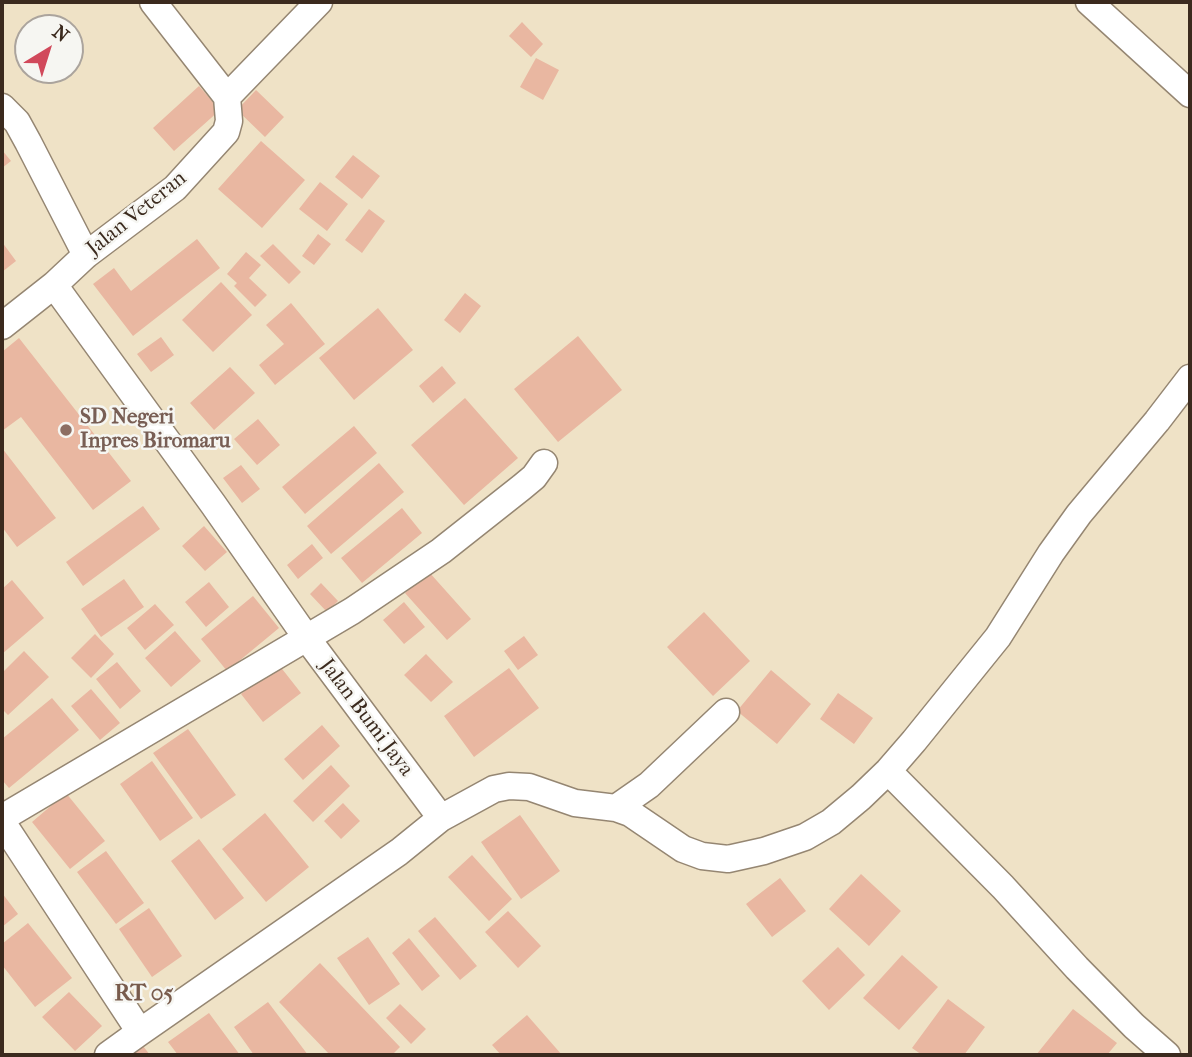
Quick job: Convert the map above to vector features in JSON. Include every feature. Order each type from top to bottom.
[{"type":"street","points":[[153,2],[227,97],[319,2]]},
{"type":"street","points":[[1089,2],[1190,94]]},
{"type":"street","name":"Jalan Veteran","points":[[2,326],[54,285],[86,255],[175,188],[226,132],[229,121],[227,97]]},
{"type":"street","points":[[2,107],[17,122],[86,255]]},
{"type":"street","name":"Jalan Bumi Jaya","points":[[54,285],[214,504],[306,637],[441,818]]},
{"type":"street","points":[[108,1055],[399,852],[441,818],[494,789],[509,786],[529,787],[575,803],[617,808],[630,813],[683,849],[702,856],[728,859],[764,851],[805,837],[831,822],[888,771],[998,637],[1079,514],[1190,378]]},
{"type":"street","points":[[140,1032],[2,820],[352,611],[442,551],[534,477],[544,463]]},
{"type":"street","points":[[617,808],[649,785],[726,712]]},
{"type":"street","points":[[888,771],[1003,887],[1077,968],[1167,1055]]},
{"type":"building","points":[[522,22],[543,44],[531,57],[509,36]]},
{"type":"building","points":[[536,58],[559,70],[543,100],[520,87]]},
{"type":"building","points":[[199,86],[220,110],[174,151],[153,128]]},
{"type":"building","points":[[256,90],[284,117],[265,137],[237,110]]},
{"type":"building","points":[[261,141],[305,180],[262,228],[218,189]]},
{"type":"building","points":[[2,150],[11,161],[2,168]]},
{"type":"building","points":[[353,155],[380,176],[362,199],[335,177]]},
{"type":"building","points":[[320,182],[348,204],[327,231],[299,209]]},
{"type":"building","points":[[369,209],[385,221],[362,253],[345,240]]},
{"type":"building","points":[[318,234],[331,244],[314,265],[302,256]]},
{"type":"building","points":[[197,239],[220,268],[133,336],[93,284],[114,268],[131,291]]},
{"type":"building","points":[[2,242],[16,261],[2,272]]},
{"type":"building","points":[[273,244],[301,272],[289,284],[260,256]]},
{"type":"building","points":[[246,252],[261,265],[249,278],[267,295],[255,307],[234,286],[237,283],[227,274]]},
{"type":"building","points":[[221,282],[252,315],[213,352],[182,320]]},
{"type":"building","points":[[465,293],[481,306],[460,333],[444,320]]},
{"type":"building","points":[[291,303],[325,344],[275,385],[259,365],[284,344],[266,325]]},
{"type":"building","points":[[378,308],[413,350],[354,400],[319,358]]},
{"type":"building","points":[[578,336],[622,390],[558,442],[514,389]]},
{"type":"building","points":[[161,337],[174,355],[151,372],[137,354]]},
{"type":"building","points":[[19,338],[131,481],[93,510],[21,417],[2,431],[2,352]]},
{"type":"building","points":[[442,366],[456,383],[433,403],[419,386]]},
{"type":"building","points":[[230,367],[255,393],[214,430],[190,403]]},
{"type":"building","points":[[465,398],[518,458],[464,505],[411,445]]},
{"type":"building","points":[[258,419],[280,445],[257,465],[234,439]]},
{"type":"building","points":[[354,426],[377,453],[305,514],[282,487]]},
{"type":"building","points":[[2,448],[56,518],[17,547],[2,527]]},
{"type":"building","points":[[379,463],[404,492],[331,554],[307,526]]},
{"type":"building","points":[[241,465],[260,489],[242,503],[223,478]]},
{"type":"building","points":[[143,506],[160,529],[83,586],[66,562]]},
{"type":"building","points":[[402,508],[422,533],[362,583],[341,558]]},
{"type":"building","points":[[204,526],[227,552],[205,571],[182,546]]},
{"type":"building","points":[[312,544],[323,558],[298,579],[287,565]]},
{"type":"building","points":[[429,572],[471,619],[447,640],[405,593]]},
{"type":"building","points":[[124,579],[144,607],[101,637],[81,609]]},
{"type":"building","points":[[12,580],[44,618],[2,654],[2,589]]},
{"type":"building","points":[[209,582],[229,607],[206,627],[185,602]]},
{"type":"building","points":[[321,583],[338,601],[327,612],[310,594]]},
{"type":"building","points":[[253,596],[279,628],[227,671],[201,639]]},
{"type":"building","points":[[404,602],[425,627],[404,644],[383,620]]},
{"type":"building","points":[[155,604],[174,625],[145,650],[127,628]]},
{"type":"building","points":[[704,612],[750,661],[713,696],[667,647]]},
{"type":"building","points":[[175,631],[201,661],[171,687],[145,658]]},
{"type":"building","points":[[95,634],[114,654],[91,678],[71,658]]},
{"type":"building","points":[[524,636],[538,655],[518,670],[504,651]]},
{"type":"building","points":[[24,651],[49,677],[8,715],[2,709],[2,673]]},
{"type":"building","points":[[426,654],[453,682],[431,702],[404,675]]},
{"type":"building","points":[[117,662],[141,691],[120,709],[96,679]]},
{"type":"building","points":[[279,665],[301,693],[263,722],[241,694]]},
{"type":"building","points":[[509,668],[539,708],[474,757],[444,716]]},
{"type":"building","points":[[771,670],[811,704],[777,744],[737,711]]},
{"type":"building","points":[[91,689],[120,723],[100,740],[71,706]]},
{"type":"building","points":[[838,693],[873,718],[854,744],[820,719]]},
{"type":"building","points":[[52,698],[79,730],[9,788],[2,780],[2,739]]},
{"type":"building","points":[[322,725],[340,746],[303,780],[284,759]]},
{"type":"building","points":[[188,729],[236,795],[201,819],[153,753]]},
{"type":"building","points":[[152,761],[193,818],[160,841],[120,784]]},
{"type":"building","points":[[331,765],[350,786],[313,822],[293,801]]},
{"type":"building","points":[[66,793],[105,841],[70,869],[32,822]]},
{"type":"building","points":[[343,803],[360,821],[341,839],[324,821]]},
{"type":"building","points":[[265,813],[309,867],[266,902],[222,849]]},
{"type":"building","points":[[520,815],[560,871],[521,899],[481,842]]},
{"type":"building","points":[[199,839],[244,898],[215,920],[171,861]]},
{"type":"building","points":[[106,851],[144,903],[116,924],[77,872]]},
{"type":"building","points":[[472,855],[512,899],[489,921],[448,877]]},
{"type":"building","points":[[861,874],[901,911],[869,946],[829,909]]},
{"type":"building","points":[[780,878],[806,911],[772,937],[746,904]]},
{"type":"building","points":[[2,893],[18,914],[2,927]]},
{"type":"building","points":[[149,908],[182,956],[152,977],[119,929]]},
{"type":"building","points":[[508,911],[541,946],[518,968],[485,932]]},
{"type":"building","points":[[435,917],[477,966],[460,980],[418,931]]},
{"type":"building","points":[[28,923],[72,978],[35,1007],[2,965],[2,944]]},
{"type":"building","points":[[368,937],[400,984],[369,1005],[337,958]]},
{"type":"building","points":[[409,938],[440,976],[422,991],[392,953]]},
{"type":"building","points":[[838,947],[865,975],[829,1010],[802,981]]},
{"type":"building","points":[[902,955],[938,987],[899,1030],[863,998]]},
{"type":"building","points":[[320,963],[400,1047],[392,1055],[330,1055],[279,1002]]},
{"type":"building","points":[[69,992],[102,1026],[75,1051],[42,1017]]},
{"type":"building","points":[[948,999],[985,1027],[964,1055],[922,1055],[912,1048]]},
{"type":"building","points":[[268,1002],[308,1055],[254,1055],[234,1027]]},
{"type":"building","points":[[400,1004],[426,1029],[411,1044],[386,1018]]},
{"type":"building","points":[[1073,1009],[1117,1043],[1107,1055],[1036,1055]]},
{"type":"building","points":[[209,1013],[240,1055],[178,1055],[168,1042]]},
{"type":"building","points":[[527,1015],[562,1055],[501,1055],[492,1045]]},
{"type":"building","points":[[143,1046],[150,1055],[131,1055]]},
{"type":"place","name":"SD Negeri Inpres Biromaru","points":[[66,430]]},
{"type":"district","name":"RT 05","points":[[144,994]]}]
